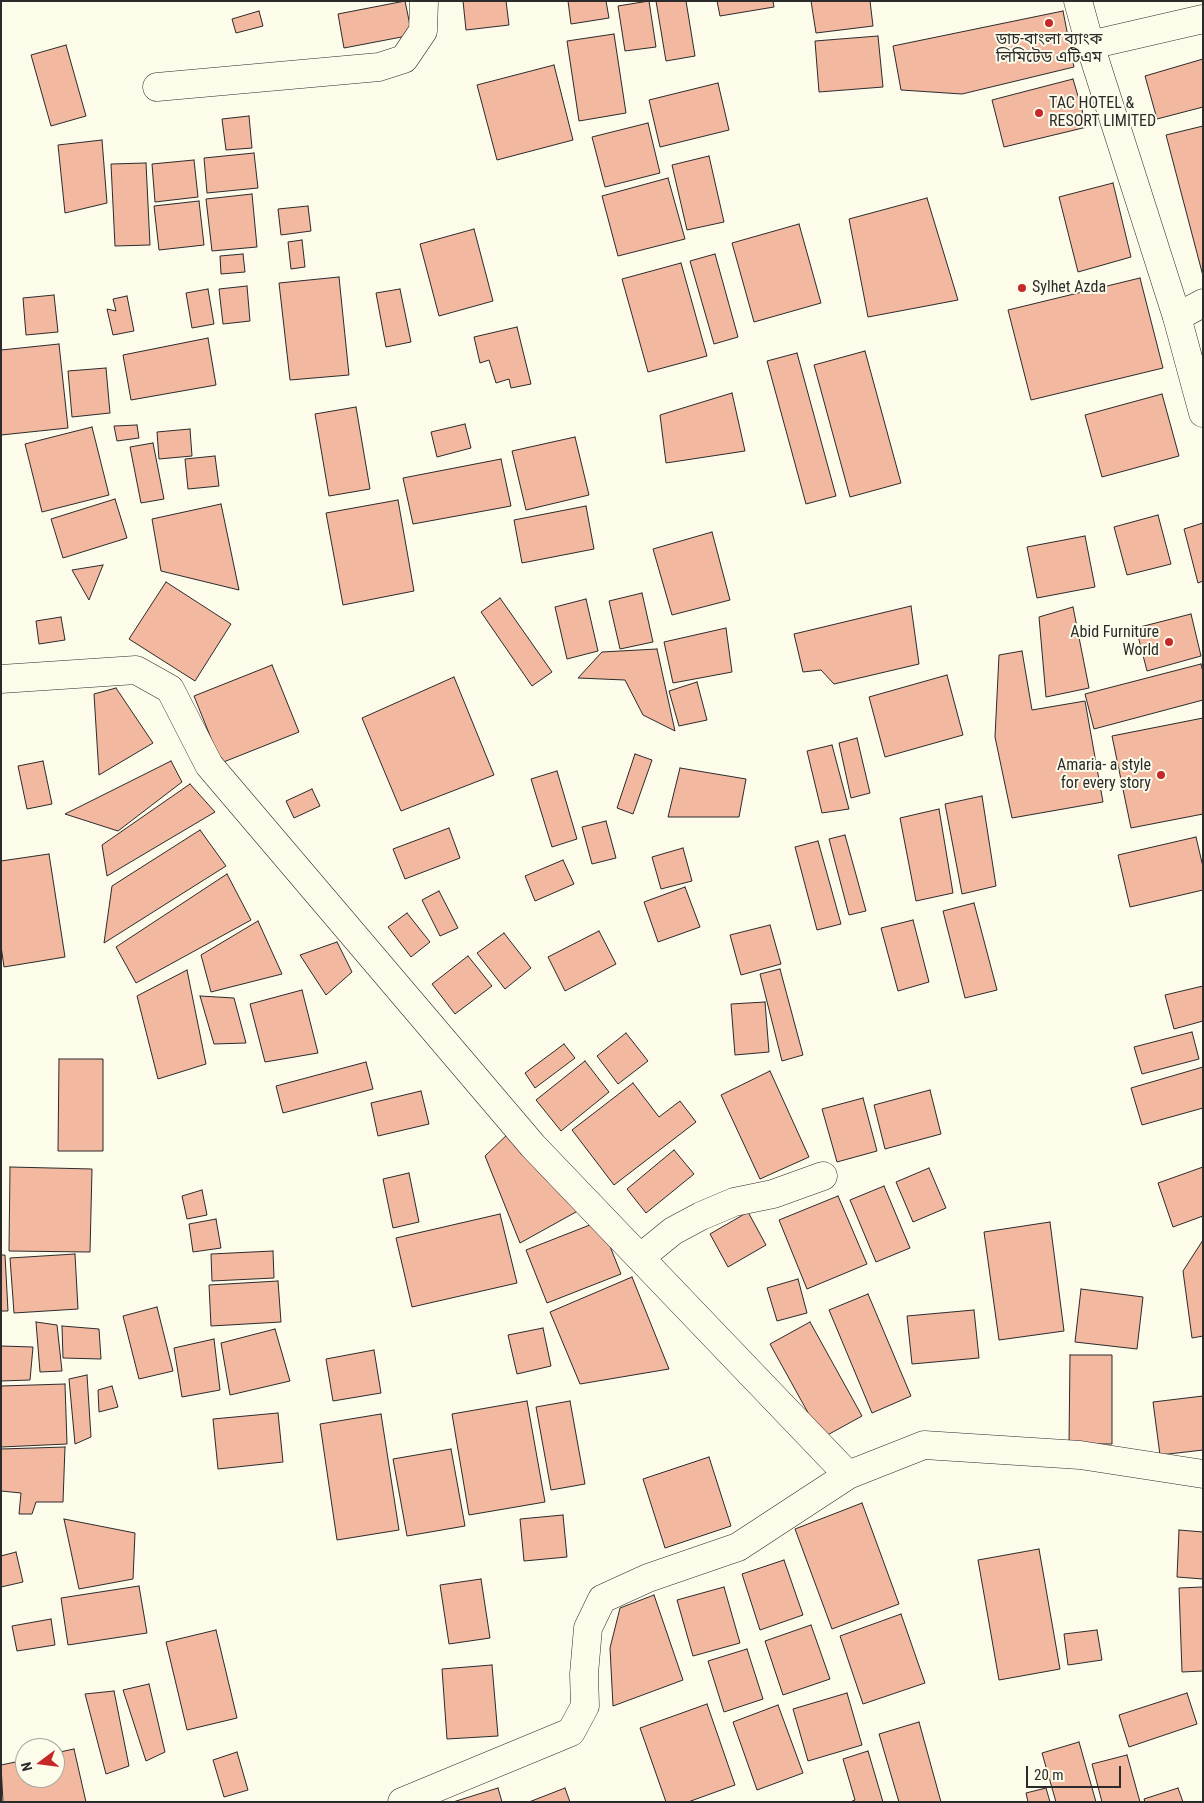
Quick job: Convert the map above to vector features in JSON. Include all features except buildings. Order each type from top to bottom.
[{"type":"main road","points":[[157,87],[378,67],[404,59],[423,31],[424,1]]},
{"type":"main road","points":[[1078,1],[1090,45],[1177,317],[1203,413]]},
{"type":"main road","points":[[1090,45],[1203,19]]},
{"type":"main road","points":[[1177,317],[1203,303]]},
{"type":"main road","points":[[1,679],[136,670],[170,690],[209,766],[533,1146],[848,1475]]},
{"type":"main road","points":[[641,1257],[673,1231],[701,1216],[734,1202],[773,1194],[823,1176]]},
{"type":"main road","points":[[402,1802],[571,1732],[585,1706],[584,1674],[588,1628],[602,1598],[648,1578],[738,1547],[848,1475],[924,1446],[1080,1455],[1203,1474]]},
{"type":"place","name":"ডাচ-বাংলা ব্যাংক লিমিটেড এটিএম","points":[[1049,23]]},
{"type":"place","name":"TAC HOTEL & RESORT LIMITED","points":[[1039,113]]},
{"type":"place","name":"Sylhet Azda","points":[[1022,288]]},
{"type":"place","name":"Abid Furniture World","points":[[1169,642]]},
{"type":"place","name":"Amaria- a style for every story","points":[[1161,775]]}]
